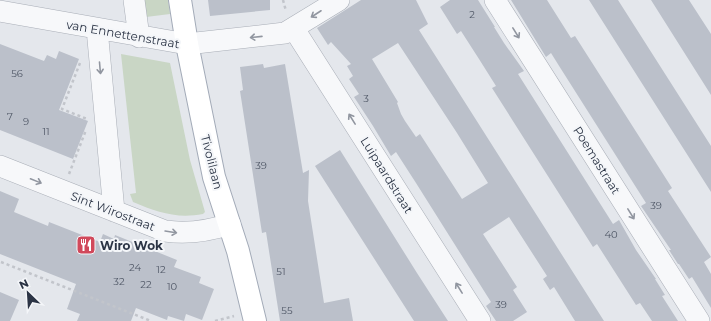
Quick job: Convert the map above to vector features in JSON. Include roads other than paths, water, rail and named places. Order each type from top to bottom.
[{"type":"main road","name":"Tivolilaan","points":[[180,0],[186,44],[214,177],[230,224],[255,321]]},
{"type":"street","points":[[134,0],[139,37]]},
{"type":"street","name":"van Ennettenstraat","points":[[0,12],[186,44],[285,33],[339,0]]},
{"type":"street","name":"Poemastraat","points":[[495,0],[699,321]]},
{"type":"street","name":"Luipaardstraat","points":[[294,28],[480,321]]},
{"type":"street","points":[[98,29],[114,211]]},
{"type":"street","name":"Sint Wirostraat","points":[[0,166],[165,231],[178,233],[218,228],[230,224]]},
{"type":"place","name":"Wiro Wok","points":[[86,245]]}]
